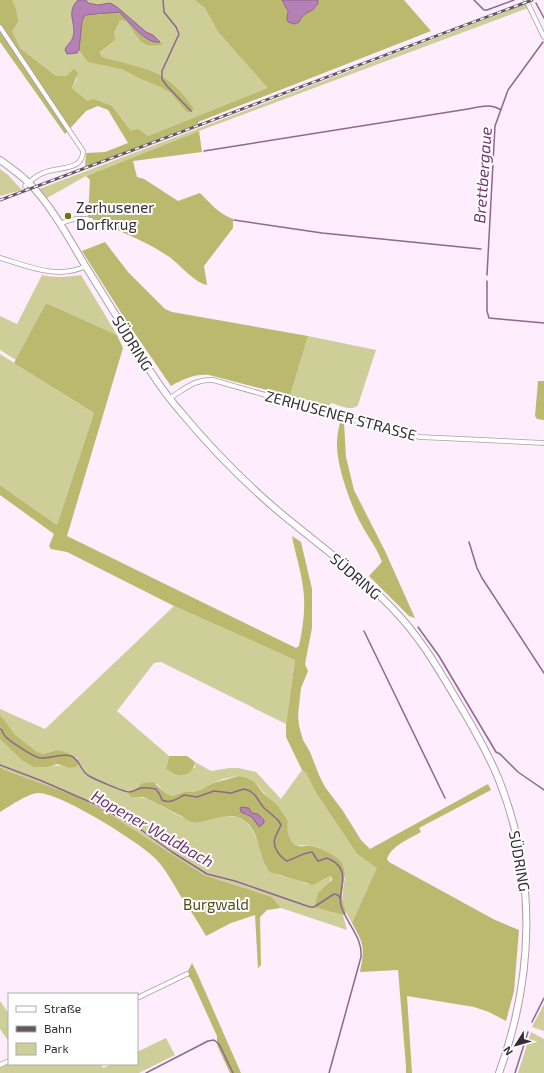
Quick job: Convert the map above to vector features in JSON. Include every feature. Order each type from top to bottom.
[{"type":"main road","name":"SÜDRING","points":[[0,160],[42,198],[60,224],[147,367],[170,398],[204,438],[252,488],[367,584],[402,619],[431,656],[476,733],[500,782],[513,824],[523,863],[527,904],[527,945],[521,996],[514,1026],[499,1073]]},
{"type":"street","points":[[526,0],[544,37]]},
{"type":"street","points":[[0,27],[83,151],[83,157],[78,164],[43,172],[26,184]]},
{"type":"street","points":[[60,224],[73,219],[85,218],[90,220]]},
{"type":"street","points":[[0,258],[50,272],[67,272],[86,266]]},
{"type":"street","name":"ZERHUSENER STRASSE","points":[[170,398],[192,383],[202,380],[213,380],[381,428],[412,435],[544,443]]},
{"type":"street","points":[[138,998],[187,974]]},
{"type":"green space","points":[[0,0],[213,0],[219,33],[269,88],[148,136],[131,131],[112,106],[88,101],[72,88],[77,78],[74,70],[66,76],[56,76],[20,48],[0,19]]},
{"type":"green space","points":[[0,0],[12,0],[16,10],[18,22],[12,31],[20,48],[56,76],[66,76],[74,69],[78,73],[72,88],[88,101],[93,99],[112,106],[131,131],[138,129],[148,136],[268,88],[219,33],[205,8],[195,0],[282,0],[286,5],[287,19],[291,23],[317,7],[318,0],[404,0],[431,31],[198,122],[198,124],[85,167],[86,153],[105,152],[128,143],[108,110],[98,106],[86,111],[65,134],[0,42]]},
{"type":"green space","points":[[526,4],[528,8],[199,131],[86,176],[47,198],[39,189]]},
{"type":"green space","points":[[111,12],[119,12],[156,42],[163,44],[155,46],[144,43],[126,21],[120,20],[114,32],[115,40],[99,52],[102,57],[141,68],[163,77],[183,95],[193,108],[192,112],[187,112],[171,93],[161,87],[122,69],[88,62],[79,50],[82,21],[85,15],[101,15]]},
{"type":"green space","points":[[199,131],[202,152],[133,161],[137,177],[144,179],[178,201],[200,193],[219,211],[233,219],[233,228],[204,266],[207,285],[197,280],[173,259],[159,250],[88,217],[90,180],[86,176]]},
{"type":"green space","points":[[0,169],[8,175],[22,190],[0,196]]},
{"type":"green space","points":[[105,242],[128,272],[165,309],[172,312],[308,336],[290,396],[209,375],[199,375],[180,381],[171,386],[127,322],[82,251]]},
{"type":"green space","points":[[42,275],[62,277],[81,275],[117,335],[46,303],[16,360],[0,350],[0,316],[17,324]]},
{"type":"green space","points":[[46,303],[117,335],[123,348],[67,536],[296,648],[299,646],[304,617],[304,594],[292,536],[301,542],[312,589],[312,628],[305,664],[308,671],[301,688],[298,715],[299,726],[303,740],[310,752],[325,787],[343,811],[361,840],[370,849],[488,784],[491,790],[419,828],[421,832],[392,850],[387,859],[389,862],[495,920],[519,930],[514,991],[506,1021],[489,1012],[474,1007],[407,996],[412,1073],[406,1073],[398,970],[360,972],[363,951],[361,941],[352,923],[377,868],[357,854],[316,793],[306,773],[302,770],[286,737],[286,724],[295,660],[174,606],[67,552],[51,549],[49,546],[54,534],[0,495],[0,485],[57,525],[94,413],[14,363]]},
{"type":"green space","points":[[308,336],[376,350],[358,405],[349,408],[331,403],[329,406],[290,396]]},
{"type":"green space","points":[[0,354],[94,413],[57,525],[0,485]]},
{"type":"green space","points":[[538,381],[544,381],[544,420],[537,419],[535,416]]},
{"type":"green space","points":[[340,421],[344,422],[346,457],[354,490],[385,551],[415,618],[409,616],[369,576],[382,562],[377,550],[357,516],[343,480],[337,450],[337,437]]},
{"type":"green space","points":[[174,606],[295,660],[286,724],[161,662],[154,663],[117,711],[169,756],[166,769],[195,768],[195,762],[211,771],[238,768],[256,772],[281,799],[302,770],[306,773],[316,793],[357,854],[378,868],[352,923],[343,901],[345,878],[321,849],[292,843],[287,832],[288,821],[254,781],[246,777],[239,776],[223,779],[200,790],[184,792],[172,796],[167,794],[157,784],[138,786],[130,793],[148,799],[189,821],[226,816],[237,817],[245,821],[252,829],[259,844],[266,867],[278,875],[307,884],[319,882],[330,876],[332,877],[317,908],[343,915],[347,930],[281,908],[272,897],[204,875],[110,814],[88,802],[0,767],[0,739],[48,767],[77,767],[77,758],[57,750],[43,754],[24,743],[15,736],[8,727],[0,714],[0,709],[45,729]]},
{"type":"green space","points":[[0,714],[15,735],[36,751],[43,754],[57,750],[69,754],[77,759],[77,767],[69,768],[57,764],[48,767],[34,767],[22,760],[0,739]]},
{"type":"green space","points":[[169,756],[187,756],[195,762],[193,769],[185,775],[175,774],[166,769]]},
{"type":"green space","name":"Burgwald","points":[[0,767],[88,802],[110,814],[204,875],[272,897],[281,908],[267,910],[260,917],[261,965],[258,968],[255,915],[231,923],[206,936],[156,859],[118,831],[81,809],[48,795],[38,793],[24,798],[0,812]]},
{"type":"green space","points":[[239,776],[254,781],[263,793],[277,805],[288,821],[288,832],[292,842],[299,846],[311,846],[321,849],[333,855],[341,862],[344,870],[342,897],[346,913],[343,915],[317,908],[315,906],[318,893],[332,880],[332,877],[330,876],[313,885],[270,872],[263,860],[254,832],[245,821],[238,817],[223,816],[202,822],[189,821],[148,799],[143,797],[131,797],[129,795],[129,793],[143,783],[153,782],[167,794],[172,796],[184,792],[200,790],[213,783]]},
{"type":"green space","points":[[192,963],[241,1073],[230,1073],[217,1045],[217,1036],[191,979],[187,975]]},
{"type":"green space","points":[[0,1001],[8,1013],[8,1041],[0,1029]]},
{"type":"green space","points":[[544,1004],[544,1031],[532,1027]]},
{"type":"green space","points":[[531,1032],[544,1039],[544,1073],[518,1073]]},
{"type":"green space","points":[[166,1038],[175,1055],[139,1073],[0,1073],[0,1068],[8,1064],[102,1065],[103,1068],[110,1065],[138,1065],[138,1052]]},
{"type":"shaded area","points":[[78,0],[86,0],[88,3],[98,5],[110,3],[117,7],[146,32],[153,35],[160,42],[149,40],[138,32],[119,12],[85,15],[82,21],[79,50],[77,53],[67,54],[65,50],[72,39],[74,32],[72,9]]},
{"type":"shaded area","points":[[282,0],[318,0],[318,4],[295,24],[288,22],[288,11]]},
{"type":"shaded area","points":[[241,807],[249,808],[252,813],[258,814],[264,820],[264,823],[259,827],[252,817],[241,812]]},
{"type":"waterway","points":[[163,0],[164,12],[176,27],[179,34],[162,71],[162,79],[191,111]]},
{"type":"waterway","name":"Brettbergaue","points":[[474,0],[484,10],[514,0]]},
{"type":"waterway","points":[[536,3],[544,18]]},
{"type":"waterway","name":"Brettbergaue","points":[[487,275],[495,126],[508,90],[543,42]]},
{"type":"waterway","points":[[204,151],[481,107],[489,106],[501,110]]},
{"type":"waterway","points":[[234,220],[322,233],[481,249]]},
{"type":"waterway","name":"Brettbergaue","points":[[487,281],[487,311],[489,318],[544,323]]},
{"type":"waterway","points":[[469,542],[477,568],[482,578],[544,673]]},
{"type":"waterway","points":[[418,627],[439,656],[496,752],[500,754],[518,772],[544,790]]},
{"type":"waterway","points":[[364,631],[445,798]]},
{"type":"waterway","points":[[0,729],[11,742],[38,757],[45,758],[63,755],[71,756],[76,760],[86,774],[92,778],[115,788],[129,792],[140,788],[156,789],[162,800],[165,801],[173,800],[184,795],[197,797],[214,791],[231,793],[244,789],[250,791],[281,825],[274,841],[277,851],[284,859],[287,861],[312,852],[318,861],[327,858],[338,865],[343,876],[340,902],[360,944],[361,957],[329,1073]]},
{"type":"waterway","name":"Hopener Waldbach","points":[[0,765],[42,781],[97,805],[140,829],[172,852],[207,874],[235,881],[310,907],[314,907],[334,894],[338,895],[340,898]]},
{"type":"waterway","name":"Brettbergaue","points":[[532,1022],[544,998]]},
{"type":"waterway","name":"Brettbergaue","points":[[515,1073],[528,1032]]},
{"type":"waterway","points":[[146,1073],[208,1041],[214,1040],[219,1044],[233,1073]]},
{"type":"railway","points":[[0,200],[532,0]]},
{"type":"place","name":"Zerhusener Dorfkrug","points":[[68,216]]}]
